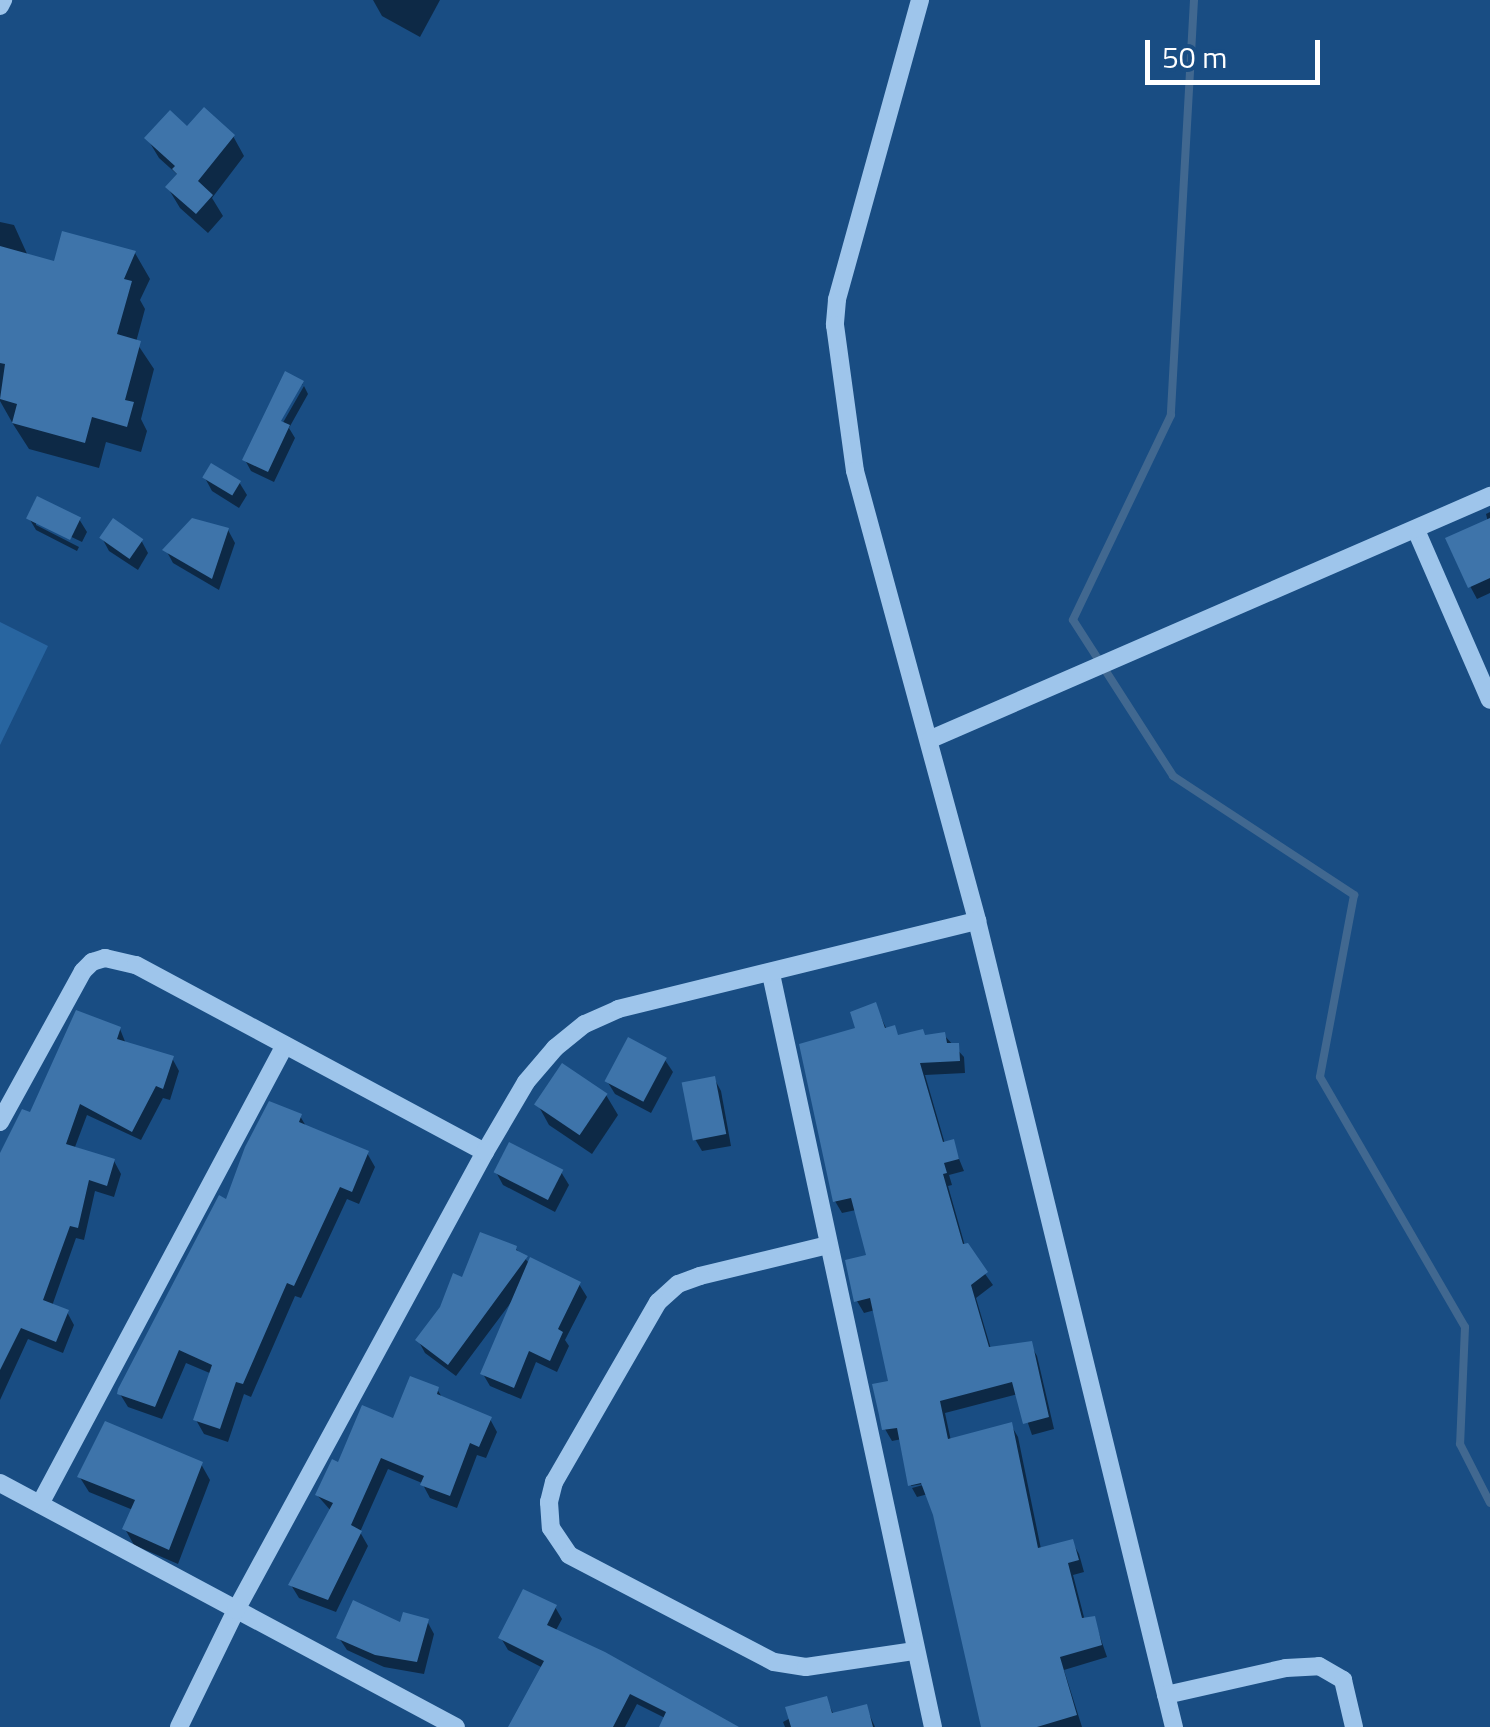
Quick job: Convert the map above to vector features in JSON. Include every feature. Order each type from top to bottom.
[{"type":"street","points":[[920,0],[837,300],[835,325],[856,471],[931,739],[1174,1727]]},
{"type":"street","points":[[931,739],[1490,496]]},
{"type":"street","points":[[1416,530],[1490,700]]},
{"type":"street","points":[[183,1726],[236,1610],[485,1152],[526,1082],[555,1048],[585,1024],[618,1010],[977,921]]},
{"type":"street","points":[[0,1122],[82,971],[105,958],[136,965],[485,1152]]},
{"type":"street","points":[[772,974],[933,1727]]},
{"type":"street","points":[[40,1504],[284,1046]]},
{"type":"street","points":[[828,1245],[700,1276],[678,1284],[658,1302],[554,1482],[549,1502],[550,1528],[569,1555],[774,1662],[806,1668],[915,1651]]},
{"type":"street","points":[[0,1482],[456,1727]]},
{"type":"street","points":[[1166,1695],[1286,1668],[1319,1666],[1343,1680],[1354,1727]]},
{"type":"shaded area","points":[[0,622],[48,646],[0,745]]},
{"type":"building","points":[[204,107],[235,135],[198,181],[213,195],[196,214],[165,187],[177,174],[172,169],[175,166],[144,138],[170,110],[187,126]]},
{"type":"building","points":[[62,231],[136,251],[124,279],[132,281],[117,334],[141,341],[125,400],[134,402],[127,427],[92,417],[85,443],[12,423],[17,404],[0,399],[5,364],[0,363],[0,246],[54,261]]},
{"type":"building","points":[[285,371],[304,381],[281,421],[290,425],[268,472],[242,460]]},
{"type":"building","points":[[211,463],[241,481],[232,496],[202,478]]},
{"type":"building","points":[[37,496],[81,517],[70,540],[26,518]]},
{"type":"building","points":[[113,518],[143,539],[130,559],[99,538]]},
{"type":"building","points":[[192,518],[229,528],[212,579],[162,550]]},
{"type":"building","points":[[1490,518],[1490,578],[1468,588],[1445,538]]},
{"type":"building","points":[[876,1002],[885,1028],[895,1025],[898,1035],[923,1029],[925,1035],[945,1032],[947,1043],[959,1043],[960,1061],[920,1063],[943,1142],[954,1139],[959,1159],[944,1163],[947,1173],[943,1174],[963,1244],[968,1243],[988,1272],[971,1285],[989,1347],[1032,1341],[1049,1417],[1023,1424],[1012,1382],[940,1401],[948,1439],[1012,1422],[1038,1548],[1073,1539],[1079,1560],[1068,1563],[1082,1618],[1095,1616],[1102,1645],[1060,1657],[1077,1715],[1037,1727],[981,1727],[933,1515],[921,1483],[908,1486],[897,1428],[882,1430],[872,1384],[888,1381],[870,1298],[854,1302],[845,1260],[866,1255],[851,1198],[833,1202],[799,1044],[855,1028],[850,1012]]},
{"type":"building","points":[[76,1010],[121,1027],[117,1039],[174,1056],[163,1089],[156,1086],[132,1132],[80,1104],[66,1144],[115,1159],[107,1186],[89,1180],[78,1228],[70,1226],[43,1300],[69,1310],[56,1342],[21,1328],[0,1370],[0,1153],[22,1109],[30,1112]]},
{"type":"building","points":[[628,1037],[667,1058],[643,1102],[605,1081]]},
{"type":"building","points":[[562,1063],[608,1094],[580,1135],[534,1104]]},
{"type":"building","points":[[715,1076],[726,1134],[693,1140],[682,1082]]},
{"type":"building","points":[[269,1101],[302,1114],[299,1122],[369,1151],[352,1192],[340,1187],[294,1286],[287,1283],[243,1384],[236,1382],[220,1429],[193,1420],[212,1365],[179,1350],[155,1407],[117,1394],[219,1195],[226,1199],[245,1147]]},
{"type":"building","points":[[509,1142],[563,1170],[548,1200],[494,1172]]},
{"type":"building","points":[[480,1232],[517,1246],[516,1250],[528,1256],[448,1365],[415,1340],[440,1307],[453,1273],[462,1277]]},
{"type":"building","points":[[530,1257],[581,1282],[558,1329],[563,1332],[550,1361],[529,1351],[514,1388],[480,1374]]},
{"type":"building","points":[[410,1376],[439,1387],[437,1394],[492,1417],[479,1447],[470,1443],[450,1496],[420,1485],[424,1476],[381,1458],[351,1525],[362,1531],[328,1600],[288,1585],[333,1503],[315,1495],[332,1459],[338,1462],[362,1405],[393,1418]]},
{"type":"building","points":[[105,1421],[203,1462],[169,1550],[122,1529],[135,1500],[77,1477]]},
{"type":"building","points":[[523,1589],[557,1605],[547,1625],[605,1652],[739,1727],[659,1727],[666,1712],[630,1694],[613,1727],[508,1727],[544,1661],[498,1638]]},
{"type":"building","points":[[353,1600],[400,1622],[403,1612],[429,1619],[417,1662],[375,1655],[336,1638]]},
{"type":"building","points":[[827,1696],[832,1713],[867,1704],[873,1727],[791,1727],[785,1707]]},
{"type":"waterway","points":[[1194,0],[1171,415],[1073,620],[1173,776],[1354,895],[1320,1077],[1465,1327],[1460,1444],[1490,1503]]}]
